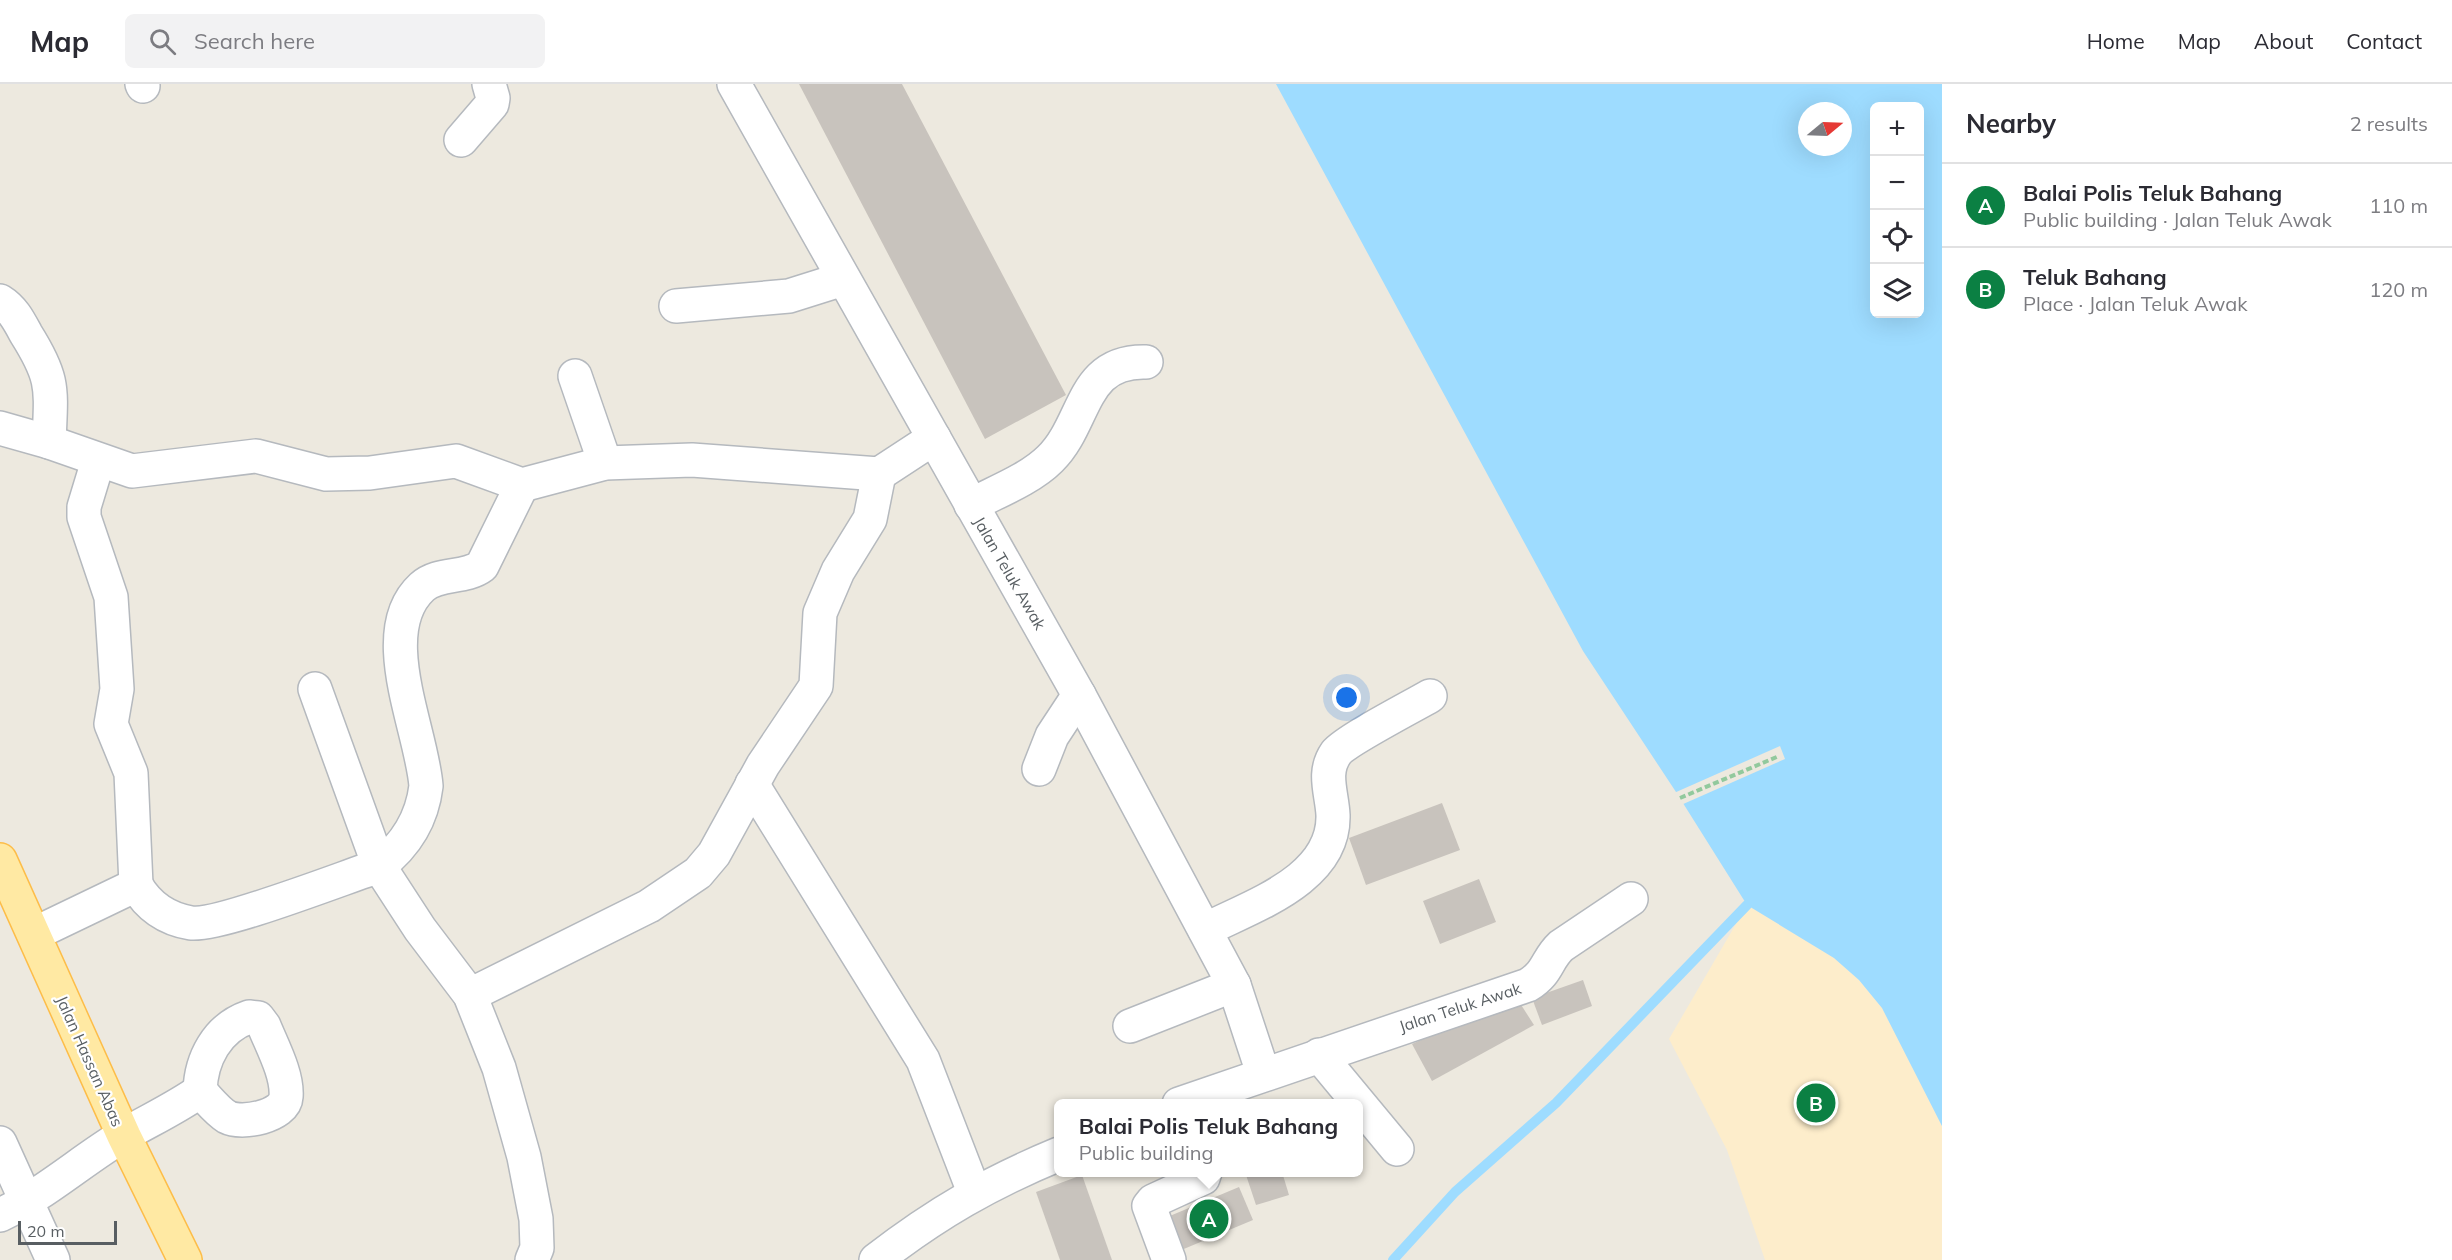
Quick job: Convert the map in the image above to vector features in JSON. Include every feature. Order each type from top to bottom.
[{"type":"main road","name":"Jalan Hassan Abas","points":[[0,860],[124,1136],[185,1260]]},
{"type":"street","points":[[461,140],[492,104],[493,98],[489,84]]},
{"type":"street","name":"Jalan Teluk Awak","points":[[734,84],[1079,695],[1234,985],[1263,1073]]},
{"type":"street","points":[[676,306],[789,296],[843,279]]},
{"type":"street","points":[[0,301],[12,310],[48,374],[51,396],[49,442]]},
{"type":"street","points":[[971,505],[1048,461],[1064,442],[1091,391],[1113,366],[1128,361],[1146,362]]},
{"type":"street","points":[[575,376],[605,463]]},
{"type":"street","points":[[0,429],[49,442],[132,471],[256,456],[304,471],[326,474],[370,473],[456,461],[522,485],[605,463],[692,460],[879,474],[934,438]]},
{"type":"street","points":[[98,461],[84,507],[84,517],[111,597],[117,688],[111,724],[131,773],[136,885],[156,910],[193,923],[226,917],[379,866],[396,853],[415,826],[424,801],[426,786],[401,660],[402,618],[416,595],[427,583],[475,571],[482,566],[522,485]]},
{"type":"street","points":[[470,995],[649,906],[698,873],[714,854],[752,784],[816,686],[820,613],[838,571],[870,519],[879,474]]},
{"type":"street","points":[[315,689],[379,866],[420,929],[470,995],[499,1068],[524,1157],[536,1219],[537,1248],[531,1260]]},
{"type":"street","points":[[1039,769],[1052,736],[1079,695]]},
{"type":"street","points":[[1204,930],[1287,887],[1312,868],[1323,854],[1330,837],[1333,820],[1328,787],[1329,769],[1339,750],[1430,696]]},
{"type":"street","points":[[752,784],[923,1060],[974,1192]]},
{"type":"street","points":[[34,934],[136,885]]},
{"type":"street","name":"Jalan Teluk Awak","points":[[1191,1099],[1528,985],[1546,970],[1561,946],[1631,899]]},
{"type":"street","points":[[1130,1026],[1234,985]]},
{"type":"street","points":[[1319,1054],[1356,1099]]},
{"type":"street","points":[[13,1209],[124,1136],[168,1113],[200,1091]]},
{"type":"street","points":[[1363,1108],[1397,1149]]},
{"type":"street","points":[[0,1143],[13,1209],[53,1260]]},
{"type":"street","points":[[876,1260],[916,1228],[974,1192],[1054,1156]]},
{"type":"street","points":[[1168,1260],[1149,1206],[1152,1201],[1203,1177]]},
{"type":"path","points":[[1680,798],[1779,756]]},
{"type":"sand","points":[[1747,905],[1834,958],[1859,980],[1882,1008],[1942,1126],[1942,1260],[1765,1260],[1727,1150],[1669,1039]]},
{"type":"water","points":[[1276,84],[1942,84],[1942,1126],[1882,1008],[1859,980],[1834,958],[1747,905],[1583,651]]},
{"type":"pier","points":[[1780,746],[1785,759],[1681,805],[1674,793]]},
{"type":"building","points":[[799,84],[902,84],[1066,395],[985,439]]},
{"type":"building","points":[[1442,803],[1460,850],[1366,885],[1349,838]]},
{"type":"building","points":[[1479,879],[1496,922],[1440,944],[1423,901]]},
{"type":"building","points":[[1583,980],[1592,1006],[1542,1025],[1532,998]]},
{"type":"building","points":[[1516,997],[1534,1025],[1432,1081],[1412,1044]]},
{"type":"building","points":[[1077,1177],[1083,1177],[1112,1260],[1060,1260],[1036,1192]]},
{"type":"building","points":[[1247,1177],[1284,1177],[1289,1195],[1256,1205]]},
{"type":"building","points":[[1239,1187],[1253,1220],[1179,1251],[1165,1218]]},
{"type":"waterway","points":[[1393,1260],[1455,1192],[1556,1103],[1747,905]]},
{"type":"place","name":"Teluk Bahang","points":[[1816,1103]]},
{"type":"place","name":"Balai Polis Teluk Bahang","points":[[1209,1219]]}]
